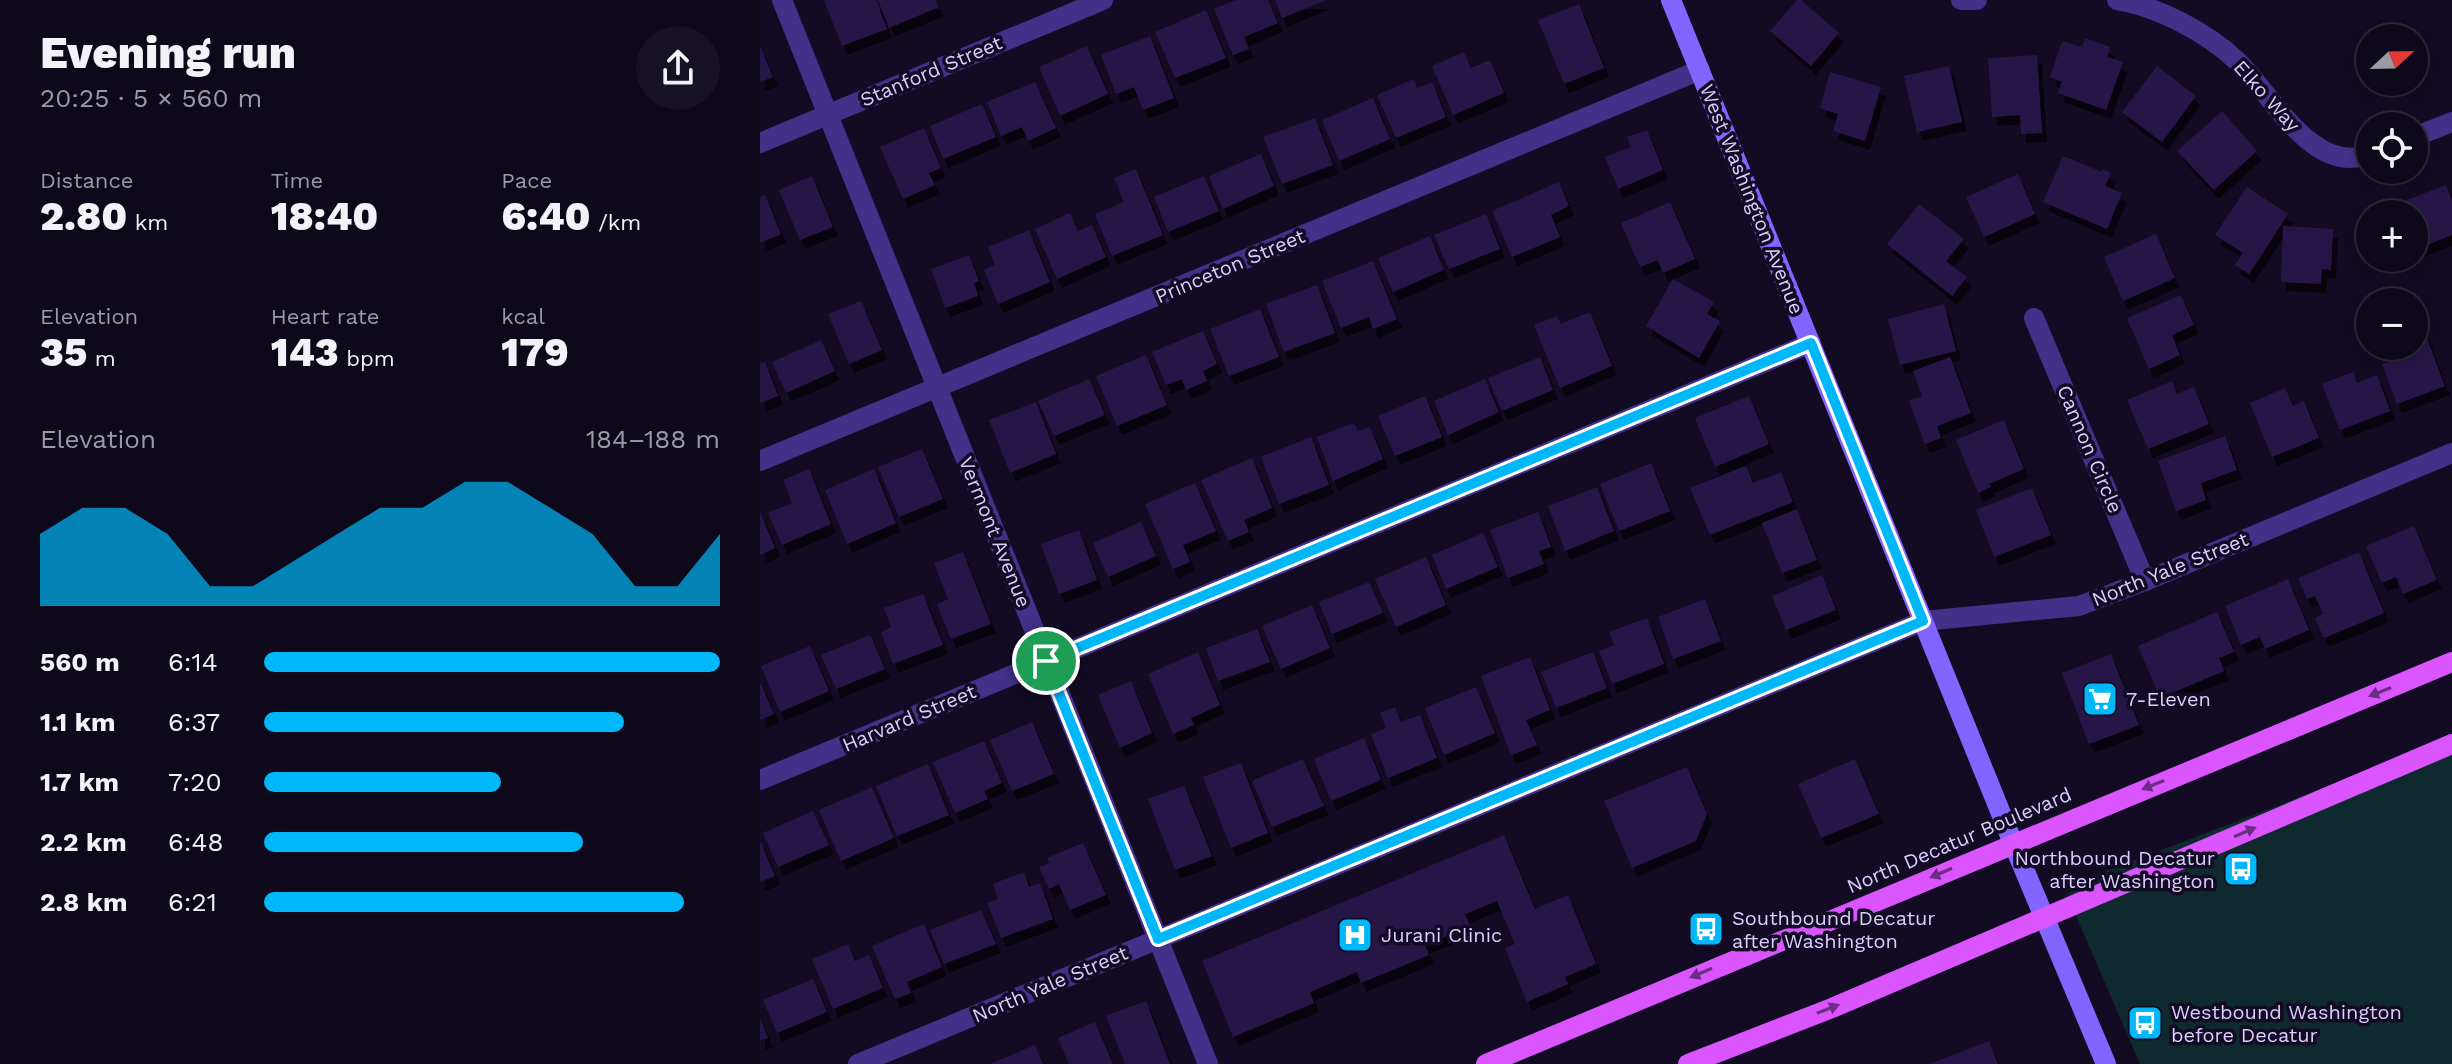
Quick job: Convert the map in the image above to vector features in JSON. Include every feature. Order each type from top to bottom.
[{"type":"main road","name":"West Washington Avenue","points":[[1671,0],[2013,843],[2106,1064]]},
{"type":"main road","name":"North Decatur Boulevard","points":[[1486,1064],[2452,662]]},
{"type":"main road","points":[[1688,1064],[1832,1008],[2452,744]]},
{"type":"street","name":"Vermont Avenue","points":[[782,0],[1208,1064]]},
{"type":"street","name":"Stanford Street","points":[[760,143],[1103,0]]},
{"type":"street","points":[[1961,0],[1977,0]]},
{"type":"street","name":"Elko Way","points":[[2117,0],[2166,8],[2237,60],[2303,136],[2330,155],[2356,159]]},
{"type":"street","name":"Princeton Street","points":[[760,461],[1700,70]]},
{"type":"street","points":[[2428,131],[2452,122]]},
{"type":"street","name":"Cannon Circle","points":[[2034,318],[2145,581]]},
{"type":"street","name":"Harvard Street","points":[[760,780],[1811,343]]},
{"type":"street","name":"North Yale Street","points":[[858,1064],[1923,621],[2079,606],[2452,453]]},
{"type":"green space","points":[[2452,739],[2452,1064],[2140,1064],[2067,895],[2083,880]]},
{"type":"building","points":[[824,0],[876,0],[887,29],[842,46]]},
{"type":"building","points":[[878,0],[935,0],[939,7],[889,28]]},
{"type":"building","points":[[1236,0],[1268,0],[1278,23],[1244,37],[1249,49],[1233,55],[1214,9]]},
{"type":"building","points":[[1275,0],[1327,0],[1282,18]]},
{"type":"building","points":[[1797,0],[1801,0],[1839,33],[1811,66],[1770,31]]},
{"type":"building","points":[[1579,4],[1604,68],[1564,84],[1538,20]]},
{"type":"building","points":[[1206,10],[1226,58],[1175,78],[1155,32]]},
{"type":"building","points":[[1150,36],[1174,98],[1143,110],[1134,87],[1116,94],[1101,55]]},
{"type":"building","points":[[2085,38],[2110,47],[2107,57],[2123,62],[2106,110],[2058,93],[2062,82],[2050,77],[2062,41],[2082,47]]},
{"type":"building","points":[[760,46],[773,77],[760,82]]},
{"type":"building","points":[[1087,46],[1108,94],[1060,116],[1039,67]]},
{"type":"building","points":[[1464,52],[1471,68],[1490,60],[1504,93],[1453,115],[1432,66]]},
{"type":"building","points":[[2037,55],[2042,133],[2021,134],[2020,115],[1992,117],[1988,58]]},
{"type":"building","points":[[1949,66],[1962,122],[1917,132],[1904,76]]},
{"type":"building","points":[[2157,66],[2196,96],[2162,142],[2122,112]]},
{"type":"building","points":[[1830,72],[1881,87],[1865,141],[1833,131],[1838,114],[1820,108]]},
{"type":"building","points":[[1414,79],[1417,88],[1432,82],[1446,117],[1396,138],[1377,95]]},
{"type":"building","points":[[1035,82],[1056,128],[1028,141],[1022,127],[1001,136],[987,102]]},
{"type":"building","points":[[1373,98],[1390,139],[1339,161],[1322,120]]},
{"type":"building","points":[[982,104],[996,137],[943,159],[930,126]]},
{"type":"building","points":[[2222,111],[2257,151],[2214,190],[2177,151]]},
{"type":"building","points":[[1315,118],[1333,165],[1282,184],[1263,137]]},
{"type":"building","points":[[924,128],[941,168],[929,173],[935,185],[903,199],[880,147]]},
{"type":"building","points":[[1647,130],[1663,170],[1618,189],[1605,157],[1631,147],[1627,137]]},
{"type":"building","points":[[1261,154],[1274,186],[1223,209],[1209,176]]},
{"type":"building","points":[[2063,156],[2111,173],[2105,186],[2122,193],[2107,229],[2043,202]]},
{"type":"building","points":[[1136,169],[1163,235],[1112,256],[1095,214],[1124,202],[1114,178]]},
{"type":"building","points":[[2018,174],[2035,214],[1984,237],[1966,197]]},
{"type":"building","points":[[812,176],[833,227],[800,240],[779,190]]},
{"type":"building","points":[[1204,176],[1219,211],[1168,232],[1154,197]]},
{"type":"building","points":[[1559,182],[1569,206],[1551,215],[1560,237],[1512,257],[1492,211]]},
{"type":"building","points":[[2446,185],[2452,200],[2452,235],[2428,244],[2428,200],[2407,200]]},
{"type":"building","points":[[2247,187],[2288,214],[2249,274],[2235,265],[2243,253],[2215,235]]},
{"type":"building","points":[[765,195],[781,234],[760,243],[760,197]]},
{"type":"building","points":[[1670,202],[1695,259],[1663,273],[1658,260],[1640,267],[1621,223]]},
{"type":"building","points":[[1919,204],[1964,239],[1946,261],[1967,277],[1952,296],[1887,244]]},
{"type":"building","points":[[1070,213],[1078,231],[1092,225],[1106,257],[1057,279],[1035,229]]},
{"type":"building","points":[[1486,214],[1500,249],[1449,269],[1434,235]]},
{"type":"building","points":[[2283,226],[2333,229],[2331,270],[2322,269],[2321,284],[2281,282]]},
{"type":"building","points":[[1029,230],[1050,282],[998,304],[984,270],[995,265],[988,247]]},
{"type":"building","points":[[2156,234],[2175,278],[2123,301],[2104,257]]},
{"type":"building","points":[[1430,236],[1444,270],[1393,292],[1378,258]]},
{"type":"building","points":[[969,255],[979,281],[974,283],[978,296],[945,308],[931,269]]},
{"type":"building","points":[[1373,261],[1397,319],[1373,329],[1369,317],[1341,328],[1322,281]]},
{"type":"building","points":[[1673,279],[1714,302],[1707,314],[1720,321],[1699,358],[1646,326]]},
{"type":"building","points":[[1317,285],[1335,333],[1284,352],[1266,304]]},
{"type":"building","points":[[2181,295],[2194,325],[2172,335],[2180,355],[2149,369],[2127,318]]},
{"type":"building","points":[[861,301],[882,350],[849,364],[828,314]]},
{"type":"building","points":[[1944,304],[1956,351],[1900,365],[1888,319]]},
{"type":"building","points":[[1260,309],[1279,357],[1229,376],[1210,329]]},
{"type":"building","points":[[1590,312],[1612,366],[1560,388],[1534,325],[1557,316],[1561,324]]},
{"type":"building","points":[[1203,331],[1217,364],[1203,371],[1207,381],[1186,390],[1182,379],[1166,385],[1152,352]]},
{"type":"building","points":[[821,340],[835,371],[786,393],[772,362]]},
{"type":"building","points":[[2428,341],[2445,386],[2397,404],[2382,364],[2428,360]]},
{"type":"building","points":[[1146,355],[1167,405],[1117,426],[1096,376]]},
{"type":"building","points":[[1540,357],[1553,390],[1502,411],[1488,378]]},
{"type":"building","points":[[1950,357],[1971,413],[1937,426],[1941,438],[1925,444],[1909,401],[1922,396],[1913,371]]},
{"type":"building","points":[[765,362],[778,396],[760,403],[760,364]]},
{"type":"building","points":[[2353,372],[2357,383],[2377,375],[2390,411],[2340,430],[2322,384]]},
{"type":"building","points":[[1089,379],[1105,415],[1054,436],[1038,401]]},
{"type":"building","points":[[1485,379],[1499,412],[1448,435],[1434,401]]},
{"type":"building","points":[[2172,381],[2177,394],[2194,387],[2209,424],[2148,449],[2127,400]]},
{"type":"building","points":[[2285,388],[2293,406],[2304,401],[2319,438],[2272,457],[2250,403]]},
{"type":"building","points":[[1425,396],[1442,437],[1395,456],[1378,416]]},
{"type":"building","points":[[1749,396],[1769,444],[1715,467],[1695,418]]},
{"type":"building","points":[[1036,402],[1056,454],[1010,473],[989,420]]},
{"type":"building","points":[[2004,420],[2024,469],[1989,484],[1991,487],[1978,493],[1956,440]]},
{"type":"building","points":[[1354,423],[1358,431],[1370,427],[1383,459],[1333,481],[1317,437]]},
{"type":"building","points":[[2225,436],[2237,470],[2201,483],[2206,500],[2176,511],[2158,461]]},
{"type":"building","points":[[1311,437],[1329,485],[1279,504],[1261,457]]},
{"type":"building","points":[[922,449],[943,499],[899,517],[878,467]]},
{"type":"building","points":[[1252,458],[1272,508],[1244,520],[1249,532],[1228,541],[1201,480]]},
{"type":"building","points":[[1651,463],[1670,511],[1619,531],[1600,484]]},
{"type":"building","points":[[1746,466],[1753,483],[1781,472],[1793,502],[1710,535],[1690,488]]},
{"type":"building","points":[[809,469],[831,524],[782,545],[768,513],[792,503],[783,480]]},
{"type":"building","points":[[874,469],[896,523],[847,544],[825,490]]},
{"type":"building","points":[[1195,483],[1216,531],[1183,545],[1190,562],[1173,569],[1145,504]]},
{"type":"building","points":[[1597,487],[1614,531],[1565,551],[1548,506]]},
{"type":"building","points":[[2032,488],[2051,535],[1994,557],[1976,510]]},
{"type":"building","points":[[1797,509],[1817,560],[1782,573],[1762,523]]},
{"type":"building","points":[[760,512],[775,548],[760,555]]},
{"type":"building","points":[[1538,512],[1551,547],[1539,551],[1544,564],[1508,578],[1490,530]]},
{"type":"building","points":[[1141,522],[1156,556],[1108,577],[1093,543]]},
{"type":"building","points":[[2414,526],[2437,580],[2403,594],[2396,577],[2382,583],[2366,546]]},
{"type":"building","points":[[1079,530],[1097,580],[1059,594],[1041,544]]},
{"type":"building","points":[[1483,533],[1498,567],[1446,589],[1432,555]]},
{"type":"building","points":[[963,552],[991,624],[951,639],[937,604],[948,599],[934,563]]},
{"type":"building","points":[[2359,552],[2384,613],[2324,638],[2315,618],[2323,614],[2315,596],[2307,599],[2298,578]]},
{"type":"building","points":[[1426,557],[1446,605],[1396,627],[1375,579]]},
{"type":"building","points":[[1822,575],[1836,610],[1786,630],[1772,596]]},
{"type":"building","points":[[2288,579],[2309,630],[2265,649],[2260,637],[2241,645],[2225,606]]},
{"type":"building","points":[[1369,582],[1383,613],[1332,634],[1319,602]]},
{"type":"building","points":[[923,594],[943,645],[893,664],[881,632],[891,627],[884,608]]},
{"type":"building","points":[[1705,599],[1721,641],[1673,659],[1658,617]]},
{"type":"building","points":[[1312,605],[1330,648],[1281,669],[1262,626]]},
{"type":"building","points":[[2217,612],[2234,652],[2219,658],[2224,671],[2160,698],[2138,646]]},
{"type":"building","points":[[1647,618],[1664,664],[1612,684],[1599,651],[1614,645],[1609,632]]},
{"type":"building","points":[[1257,629],[1270,662],[1218,681],[1206,648]]},
{"type":"building","points":[[870,635],[885,669],[836,689],[821,655]]},
{"type":"building","points":[[810,646],[829,691],[780,712],[761,666]]},
{"type":"building","points":[[1198,652],[1220,705],[1191,718],[1194,725],[1173,734],[1148,674]]},
{"type":"building","points":[[1593,652],[1607,688],[1556,708],[1541,672]]},
{"type":"building","name":"7-Eleven","points":[[2111,654],[2139,725],[2089,744],[2062,673]]},
{"type":"building","points":[[1530,657],[1550,710],[1526,720],[1537,745],[1511,755],[1481,676]]},
{"type":"building","points":[[1131,681],[1152,733],[1120,748],[1098,695]]},
{"type":"building","points":[[760,682],[774,714],[760,720]]},
{"type":"building","points":[[1476,687],[1495,733],[1444,755],[1425,708]]},
{"type":"building","points":[[1395,707],[1401,722],[1420,715],[1437,758],[1388,778],[1371,734],[1386,728],[1380,713]]},
{"type":"building","points":[[1032,722],[1054,774],[1012,791],[990,740]]},
{"type":"building","points":[[1364,738],[1381,780],[1331,801],[1314,759]]},
{"type":"building","points":[[984,741],[1002,783],[984,791],[988,799],[955,813],[933,762]]},
{"type":"building","points":[[1303,759],[1324,806],[1272,827],[1252,781]]},
{"type":"building","points":[[1855,759],[1879,814],[1821,838],[1798,784]]},
{"type":"building","points":[[1241,763],[1268,833],[1231,848],[1203,777]]},
{"type":"building","points":[[928,764],[949,815],[897,836],[876,786]]},
{"type":"building","points":[[1687,767],[1707,814],[1696,841],[1632,868],[1604,801]]},
{"type":"building","points":[[1184,786],[1212,856],[1175,870],[1148,799]]},
{"type":"building","points":[[872,787],[894,838],[841,861],[819,810]]},
{"type":"building","points":[[813,811],[829,845],[778,867],[763,833]]},
{"type":"building","name":"Jurani Clinic","points":[[1504,835],[1535,909],[1568,895],[1596,964],[1565,977],[1568,984],[1527,1002],[1505,948],[1515,944],[1497,901],[1465,914],[1470,926],[1425,945],[1429,955],[1361,983],[1357,972],[1310,992],[1314,1003],[1233,1037],[1202,961]]},
{"type":"building","points":[[760,841],[775,876],[760,882]]},
{"type":"building","points":[[1083,843],[1106,895],[1070,910],[1059,884],[1049,889],[1039,867],[1049,863],[1047,858]]},
{"type":"building","points":[[1024,872],[1029,887],[1040,883],[1053,919],[1001,938],[987,903],[998,899],[993,884]]},
{"type":"building","points":[[981,910],[996,944],[944,964],[930,930]]},
{"type":"building","points":[[924,924],[942,967],[907,982],[911,993],[895,999],[872,946]]},
{"type":"building","points":[[848,944],[855,961],[869,955],[883,988],[833,1009],[812,959]]},
{"type":"building","points":[[813,979],[827,1012],[777,1033],[763,1000]]},
{"type":"building","points":[[1146,1001],[1170,1064],[1125,1064],[1106,1016]]},
{"type":"building","points":[[760,1019],[768,1038],[760,1041]]},
{"type":"building","points":[[1095,1022],[1113,1064],[1069,1064],[1058,1038]]},
{"type":"building","points":[[1989,1041],[1998,1064],[1930,1064]]},
{"type":"building","points":[[1035,1045],[1043,1064],[990,1064]]},
{"type":"place","name":"7-Eleven","points":[[2100,699]]},
{"type":"place","name":"Northbound Decatur after Washington","points":[[2241,869]]},
{"type":"place","name":"Southbound Decatur after Washington","points":[[1706,929]]},
{"type":"place","name":"Jurani Clinic","points":[[1355,935]]},
{"type":"place","name":"Westbound Washington before Decatur","points":[[2145,1023]]},
{"type":"route","points":[[1811,343],[1923,621],[1158,939],[1046,661],[1811,343]]}]
